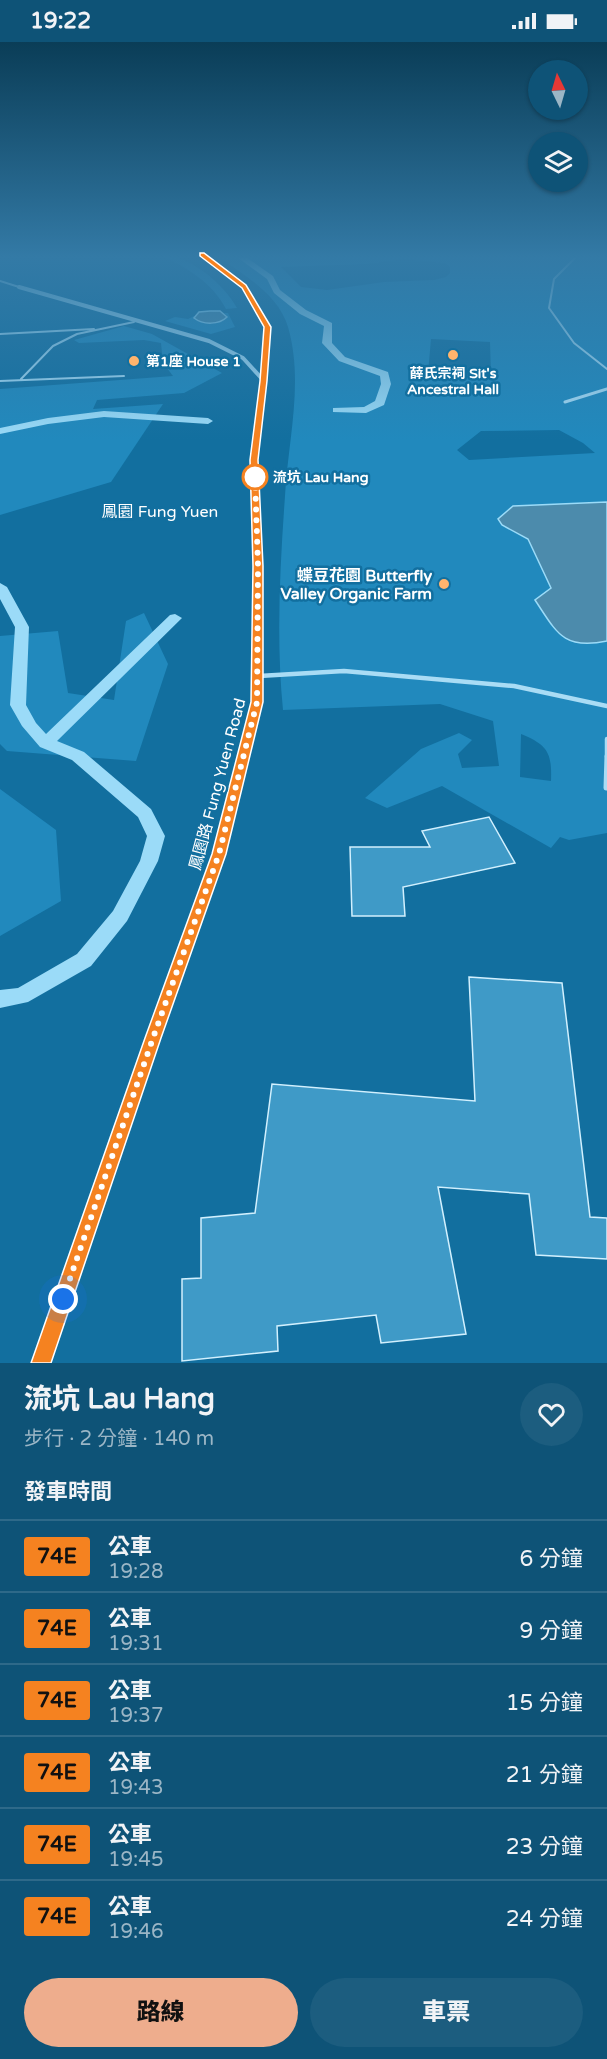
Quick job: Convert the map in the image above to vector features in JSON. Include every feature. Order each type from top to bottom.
[{"type":"street","points":[[116,317],[209,341],[243,358],[264,381]]},
{"type":"street","name":"鳳園路 Fung Yuen Road","points":[[41,1363],[219,854],[257,702],[259,676],[254,460],[264,381],[267,327],[261,317]]},
{"type":"lane","points":[[554,317],[566,335],[597,364],[607,369]]},
{"type":"lane","points":[[21,379],[53,346],[76,334],[134,322]]},
{"type":"lane","points":[[0,334],[103,328]]},
{"type":"lane","points":[[0,381],[124,376]]},
{"type":"lane","points":[[565,402],[607,389]]},
{"type":"lane","points":[[259,676],[344,671],[514,686],[607,706]]},
{"type":"lane","points":[[606,788],[607,739]]},
{"type":"shaded area","points":[[175,317],[188,319],[194,317],[210,322],[230,317],[235,327],[211,334],[165,321]]},
{"type":"shaded area","points":[[227,317],[220,322],[211,323],[194,318]]},
{"type":"shaded area","name":"蝶豆花園 Butterfly Valley Organic Farm","points":[[284,317],[607,317],[607,833],[569,840],[560,837],[551,848],[442,786],[387,808],[365,798],[421,749],[459,733],[472,740],[458,754],[462,768],[499,766],[493,721],[440,704],[283,710],[280,657],[282,549],[295,390],[293,348]],"holes":[[[431,339],[490,342],[491,376],[457,375],[455,377],[419,378],[417,372],[428,373]],[[559,430],[583,443],[595,453],[469,460],[457,450],[481,431]],[[521,734],[543,746],[551,763],[551,781],[520,777]]]},
{"type":"shaded area","points":[[124,326],[152,334],[222,373],[184,393],[97,400],[93,409],[163,404],[111,482],[0,515],[0,389],[173,376],[163,363],[161,343],[144,340],[79,343],[74,340]]},
{"type":"shaded area","points":[[607,502],[607,641],[580,643],[571,641],[556,630],[535,600],[551,588],[528,539],[502,525],[498,519],[513,506]]},
{"type":"shaded area","points":[[144,613],[168,664],[136,761],[7,751],[0,744],[0,636],[58,631],[68,693],[114,700],[126,621]]},
{"type":"shaded area","points":[[0,789],[56,830],[61,901],[0,936]]},
{"type":"building","points":[[489,817],[515,863],[403,887],[405,916],[352,916],[350,847],[430,847],[422,831]]},
{"type":"building","points":[[469,977],[562,983],[590,1217],[607,1218],[607,1259],[536,1255],[529,1194],[438,1187],[466,1334],[381,1343],[376,1315],[277,1326],[278,1351],[182,1361],[182,1279],[201,1278],[201,1218],[255,1213],[272,1084],[475,1101]]},
{"type":"waterway","points":[[312,317],[329,325],[327,343],[342,359],[385,374],[386,384],[380,403],[366,410],[337,410]]},
{"type":"waterway","points":[[0,431],[48,421],[104,414],[208,421]]},
{"type":"waterway","points":[[0,587],[22,627],[18,705],[30,726],[46,743]]},
{"type":"waterway","points":[[46,743],[175,618]]},
{"type":"waterway","points":[[0,999],[21,996],[84,960],[120,916],[149,861],[156,836],[145,813],[78,756],[46,743]]},
{"type":"bus line","name":"74E","points":[[41,1363],[219,854],[257,702],[259,676],[258,566],[254,460],[264,381],[267,327],[261,317]]},
{"type":"place","name":"薛氏宗祠 Sit's Ancestral Hall","points":[[453,355]]},
{"type":"place","name":"第1座 House 1","points":[[134,361]]},
{"type":"place","name":"流坑 Lau Hang","points":[[255,477]]},
{"type":"place","name":"蝶豆花園 Butterfly Valley Organic Farm","points":[[444,584]]},
{"type":"district","name":"鳳園 Fung Yuen","points":[[160,511]]},
{"type":"route","points":[[63,1299],[219,854],[257,702],[259,676],[255,477]]}]
